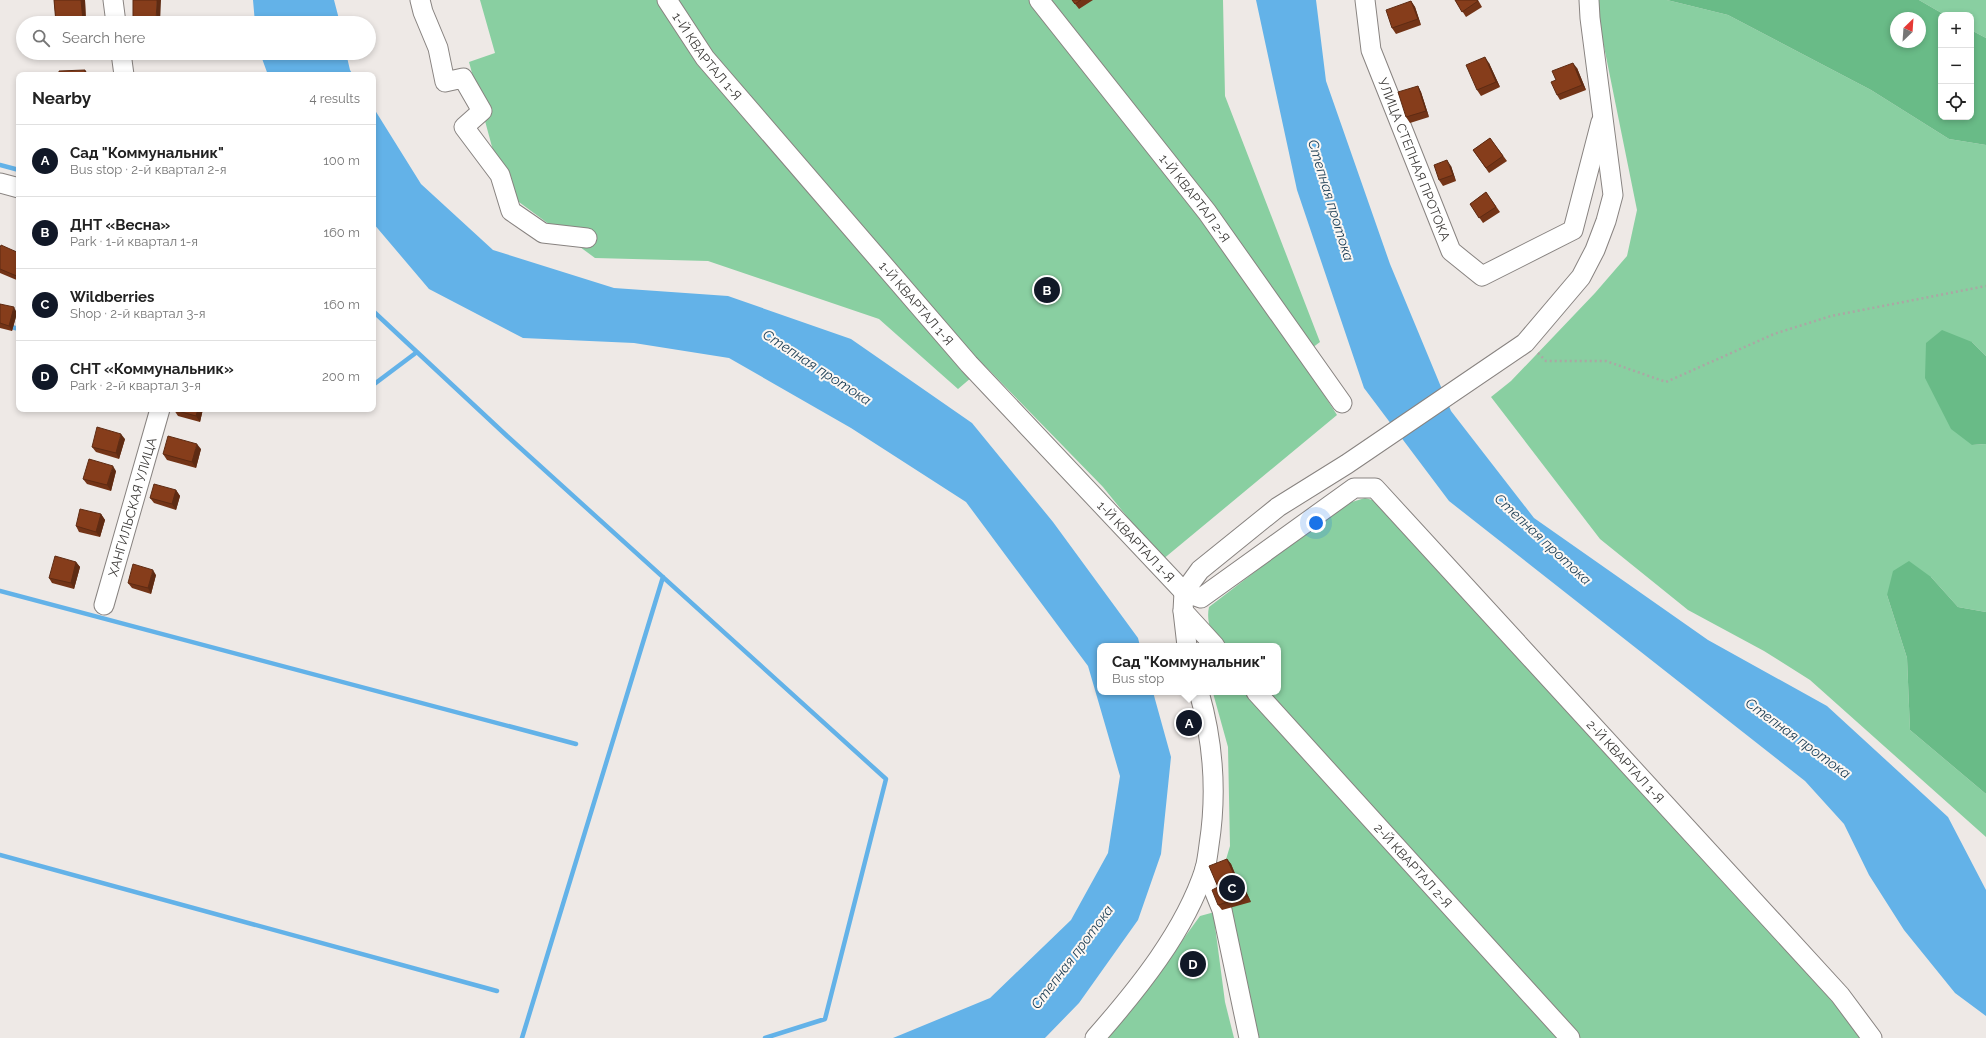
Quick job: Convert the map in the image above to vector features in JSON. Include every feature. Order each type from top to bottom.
[{"type":"street","points":[[113,0],[115,16]]},
{"type":"street","points":[[420,0],[423,12],[438,48],[445,82],[463,78],[482,111],[464,127],[500,175],[511,211],[543,233],[587,238]]},
{"type":"street","name":"1-Й КВАРТАЛ 1-Я","points":[[667,0],[705,58],[969,364],[1184,592]]},
{"type":"street","name":"1-Й КВАРТАЛ 2-Я","points":[[1039,0],[1207,212],[1342,403]]},
{"type":"street","name":"УЛИЦА СТЕПНАЯ ПРОТОКА","points":[[1365,0],[1371,50],[1451,251],[1482,276],[1573,230],[1603,113]]},
{"type":"street","points":[[1188,643],[1183,611],[1184,592],[1200,570],[1278,507],[1351,461],[1525,343],[1581,277],[1595,250],[1606,221],[1613,195],[1589,0]]},
{"type":"street","points":[[121,60],[123,72]]},
{"type":"street","points":[[0,183],[16,187]]},
{"type":"street","name":"ХАНГИЛЬСКАЯ УЛИЦА","points":[[104,605],[159,412]]},
{"type":"street","name":"2-Й КВАРТАЛ 1-Я","points":[[1184,592],[1201,598],[1354,488],[1375,488],[1840,995],[1872,1038]]},
{"type":"street","points":[[1183,611],[1211,643]]},
{"type":"street","points":[[1095,1038],[1130,998],[1183,920],[1205,868],[1211,833],[1213,798],[1210,748],[1200,695]]},
{"type":"street","name":"2-Й КВАРТАЛ 2-Я","points":[[1259,695],[1570,1038]]},
{"type":"street","points":[[1205,868],[1222,910],[1248,1038]]},
{"type":"path","points":[[1525,343],[1546,361],[1606,361],[1666,382],[1774,334],[1831,316],[1986,286]]},
{"type":"green space","points":[[480,0],[1223,0],[1225,96],[1320,342],[1300,357],[1337,415],[1162,560],[1103,487],[985,366],[958,389],[879,319],[708,261],[595,258],[504,191],[469,62],[495,53]]},
{"type":"green space","points":[[1599,0],[1667,0],[1728,15],[1871,90],[1949,139],[1986,145],[1986,356],[1972,342],[1972,445],[1986,444],[1986,612],[1958,607],[1931,577],[1887,595],[1907,658],[1910,730],[1986,794],[1986,837],[1810,680],[1764,651],[1688,610],[1600,539],[1491,397],[1511,381],[1595,293],[1627,256],[1637,210],[1596,7]]},
{"type":"green space","points":[[1667,0],[1919,0],[1940,12],[1938,12],[1938,120],[1974,120],[1974,32],[1986,38],[1986,145],[1949,139],[1871,90],[1728,15]]},
{"type":"green space","points":[[1919,0],[1986,0],[1986,38],[1974,32],[1974,12],[1940,12]]},
{"type":"green space","points":[[1942,330],[1972,342],[1986,356],[1986,444],[1972,445],[1951,429],[1925,378],[1926,343]]},
{"type":"green space","points":[[1365,498],[1376,501],[1835,1002],[1862,1038],[1254,1038],[1222,873],[1230,846],[1228,747],[1214,695],[1281,695],[1281,643],[1218,643],[1210,628],[1208,612],[1209,607],[1342,505]]},
{"type":"green space","points":[[1909,561],[1931,577],[1958,607],[1986,612],[1986,794],[1910,730],[1907,658],[1887,595],[1893,571]]},
{"type":"green space","points":[[1222,910],[1215,926],[1225,1002],[1234,1038],[1106,1038],[1131,1011],[1200,916]]},
{"type":"water","points":[[253,0],[334,0],[338,16],[254,16]]},
{"type":"water","name":"Степная протока","points":[[1256,0],[1316,0],[1326,81],[1390,264],[1451,411],[1534,518],[1708,640],[1827,706],[1948,817],[1986,890],[1986,1016],[1955,993],[1904,930],[1869,875],[1844,824],[1805,781],[1449,501],[1364,388],[1297,190]]},
{"type":"water","points":[[263,60],[348,60],[351,72],[267,72]]},
{"type":"water","name":"Степная протока","points":[[376,112],[421,184],[493,250],[614,288],[728,296],[851,339],[972,423],[1053,522],[1138,638],[1139,643],[1097,643],[1097,695],[1154,695],[1171,757],[1161,854],[1138,920],[1079,1003],[1045,1038],[893,1038],[990,998],[1071,920],[1108,853],[1120,776],[1088,666],[966,502],[851,428],[729,358],[634,343],[523,338],[429,289],[376,227]]},
{"type":"building","points":[[54,0],[81,0],[83,16],[55,16]]},
{"type":"building","points":[[133,0],[157,0],[156,16],[133,16]]},
{"type":"building","points":[[1072,0],[1081,0],[1075,4]]},
{"type":"building","points":[[1455,0],[1477,0],[1478,1],[1462,12]]},
{"type":"building","points":[[1411,1],[1418,19],[1392,28],[1386,10]]},
{"type":"building","points":[[1485,57],[1496,82],[1477,90],[1466,65]]},
{"type":"building","points":[[1573,63],[1582,85],[1557,95],[1551,82],[1556,80],[1552,71]]},
{"type":"building","points":[[85,70],[85,72],[59,72]]},
{"type":"building","points":[[1418,86],[1426,111],[1406,117],[1398,92]]},
{"type":"building","points":[[1490,138],[1503,156],[1486,168],[1473,150]]},
{"type":"building","points":[[1447,160],[1453,175],[1439,180],[1434,165]]},
{"type":"building","points":[[1486,192],[1496,207],[1479,218],[1470,204]]},
{"type":"building","points":[[1,245],[16,252],[16,276],[0,269]]},
{"type":"building","points":[[0,304],[14,307],[9,326],[0,323]]},
{"type":"building","points":[[181,412],[197,412],[196,416]]},
{"type":"building","points":[[97,427],[121,434],[116,453],[92,447]]},
{"type":"building","points":[[168,436],[197,444],[192,462],[163,454]]},
{"type":"building","points":[[89,459],[113,466],[107,485],[83,479]]},
{"type":"building","points":[[154,484],[176,490],[172,504],[150,498]]},
{"type":"building","points":[[80,509],[101,514],[96,532],[76,526]]},
{"type":"building","points":[[55,556],[76,562],[71,583],[49,578]]},
{"type":"building","points":[[133,564],[153,570],[148,588],[128,583]]},
{"type":"building","points":[[1227,859],[1236,879],[1239,877],[1247,896],[1218,905],[1212,890],[1218,887],[1209,866]]},
{"type":"waterway","points":[[0,165],[16,169]]},
{"type":"waterway","points":[[376,314],[507,436],[886,779],[825,1019],[765,1038]]},
{"type":"waterway","points":[[0,324],[16,328]]},
{"type":"waterway","points":[[376,383],[417,352]]},
{"type":"waterway","points":[[522,1038],[663,577]]},
{"type":"waterway","points":[[0,591],[576,744]]},
{"type":"waterway","points":[[0,855],[497,991]]},
{"type":"place","name":"ДНТ «Весна»","points":[[1047,290]]},
{"type":"place","name":"Сад \"Коммунальник\"","points":[[1189,723]]},
{"type":"place","name":"Wildberries","points":[[1232,888]]},
{"type":"place","name":"СНТ «Коммунальник»","points":[[1193,964]]}]
